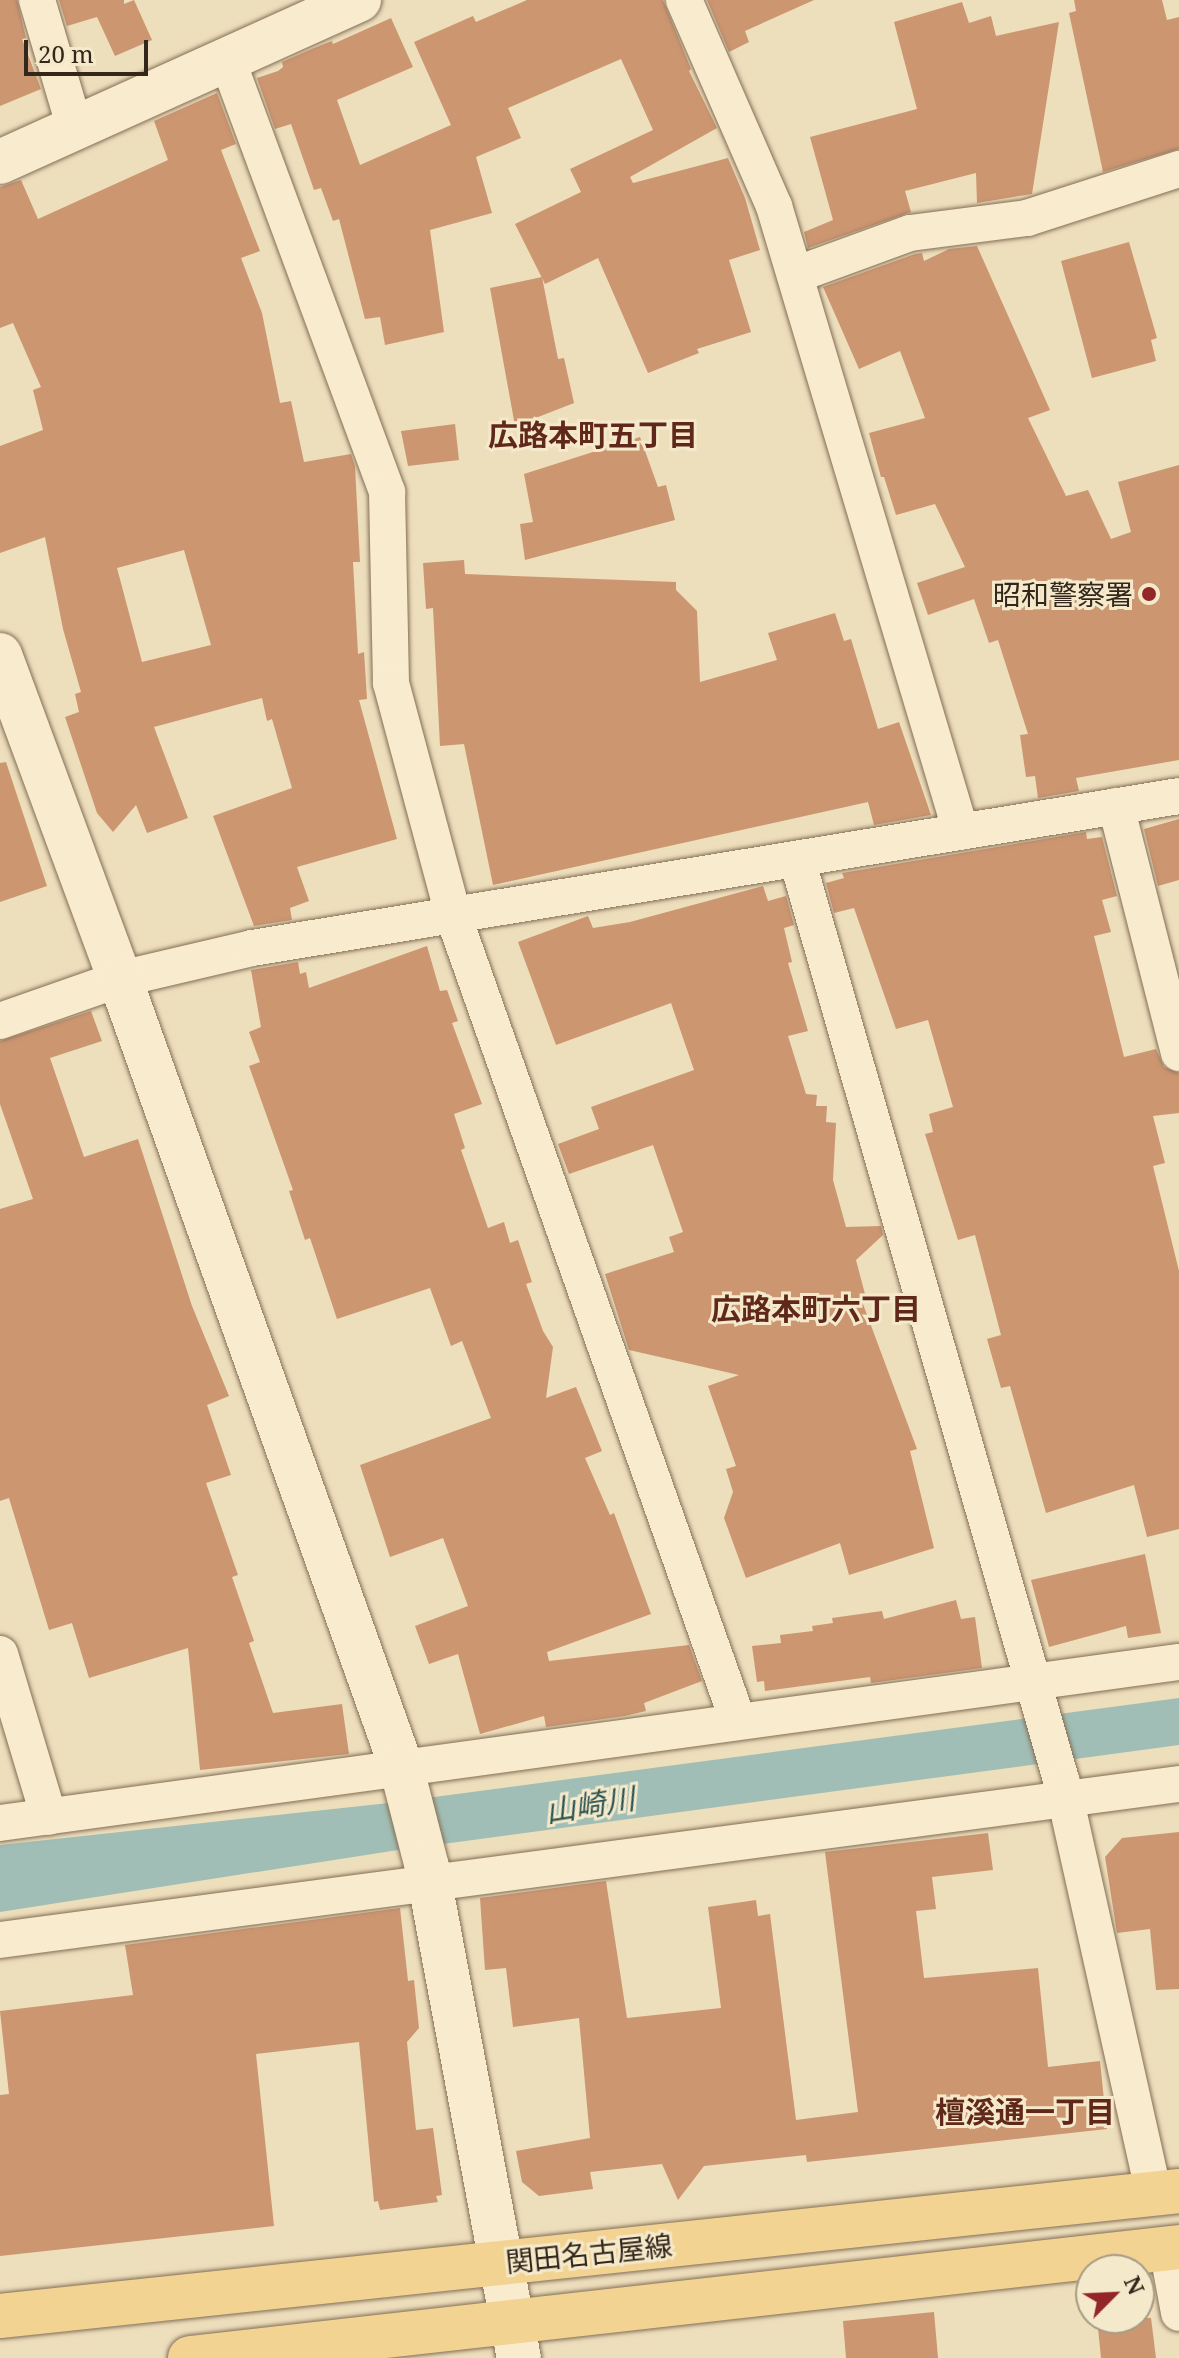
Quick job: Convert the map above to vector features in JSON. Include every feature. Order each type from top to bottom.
[{"type":"main road","name":"関田名古屋線","points":[[0,2316],[1166,2193]]},
{"type":"main road","points":[[190,2358],[515,2341],[1173,2248]]},
{"type":"street","points":[[37,0],[75,128]]},
{"type":"street","points":[[684,0],[774,206],[961,832]]},
{"type":"street","points":[[0,162],[353,1]]},
{"type":"street","points":[[227,59],[387,492],[391,683],[453,915],[738,1721]]},
{"type":"street","points":[[795,275],[910,233],[1027,218],[1179,169]]},
{"type":"street","points":[[0,655],[120,979],[401,1766],[428,1874],[515,2341]]},
{"type":"street","points":[[0,1021],[120,979],[252,948],[1179,796]]},
{"type":"street","points":[[1116,806],[1179,1053]]},
{"type":"street","points":[[797,859],[1064,1791],[1166,2193]]},
{"type":"street","points":[[0,1654],[49,1817]]},
{"type":"street","points":[[0,1823],[1179,1662]]},
{"type":"street","points":[[0,1940],[428,1874],[1064,1791],[1179,1784]]},
{"type":"street","points":[[1173,2248],[1179,2313]]},
{"type":"water","name":"山崎川","points":[[1179,1698],[1179,1745],[398,1850],[0,1912],[0,1845],[389,1803]]},
{"type":"building","points":[[0,0],[17,0],[26,38],[22,39],[41,89],[0,106]]},
{"type":"building","points":[[59,0],[124,0],[124,4],[134,0],[152,40],[115,56],[97,17],[67,26]]},
{"type":"building","points":[[527,0],[663,0],[691,69],[689,71],[717,128],[630,177],[633,183],[728,158],[745,198],[760,250],[729,260],[751,332],[697,349],[699,353],[648,373],[598,258],[545,284],[515,224],[581,192],[570,169],[653,130],[621,59],[508,108],[521,138],[476,157],[492,213],[430,230],[444,332],[385,345],[380,317],[365,319],[339,219],[333,221],[321,188],[314,190],[291,124],[275,129],[257,78],[278,71],[283,67],[282,62],[391,18],[413,67],[337,100],[360,165],[451,125],[414,42],[473,16],[476,22]]},
{"type":"building","points":[[707,0],[814,0],[745,31],[749,42],[729,52]]},
{"type":"building","points":[[1074,0],[1162,0],[1167,20],[1179,17],[1179,149],[1103,172],[1069,13],[1076,11]]},
{"type":"building","points":[[962,2],[969,23],[991,16],[996,36],[1059,22],[1032,194],[977,203],[976,173],[905,191],[911,212],[808,248],[804,232],[833,220],[810,137],[917,109],[894,22]]},
{"type":"building","points":[[217,93],[236,144],[221,150],[260,251],[241,258],[262,313],[280,403],[291,401],[304,462],[351,454],[355,466],[360,562],[353,562],[358,654],[364,652],[367,699],[359,700],[397,839],[297,867],[309,901],[290,908],[292,920],[254,926],[213,816],[292,788],[272,719],[267,721],[262,698],[154,727],[188,818],[147,833],[136,805],[113,832],[97,813],[65,717],[79,712],[75,694],[81,692],[63,629],[45,537],[0,553],[0,446],[43,430],[33,390],[41,387],[13,323],[0,328],[0,187],[21,180],[38,219],[168,160],[154,121]],"holes":[[[184,550],[211,645],[142,662],[117,568]]]},
{"type":"building","points":[[1129,242],[1157,338],[1151,340],[1156,361],[1092,378],[1061,261]]},
{"type":"building","points":[[977,246],[1050,410],[1028,418],[1066,496],[1088,490],[1111,539],[1131,532],[1118,482],[1179,465],[1179,760],[1076,778],[1079,791],[1038,798],[1035,776],[1026,777],[1020,735],[1028,734],[998,640],[989,643],[974,599],[928,615],[917,583],[965,567],[935,504],[896,515],[884,477],[881,477],[869,433],[925,418],[900,351],[859,369],[823,287],[915,254],[922,253],[924,261],[949,249]]},
{"type":"building","points":[[542,277],[558,359],[564,358],[574,403],[515,426],[490,288]]},
{"type":"building","points":[[455,424],[459,460],[408,466],[401,431]]},
{"type":"building","points":[[640,437],[658,487],[666,485],[675,520],[525,560],[520,524],[533,522],[524,474]]},
{"type":"building","points":[[464,560],[465,574],[676,582],[676,590],[697,611],[700,682],[777,660],[768,633],[835,613],[844,641],[851,639],[878,729],[899,722],[931,815],[874,825],[868,802],[493,885],[464,744],[440,746],[433,608],[426,609],[423,563]]},
{"type":"building","points":[[6,762],[47,886],[0,902],[0,763]]},
{"type":"building","points":[[1179,819],[1179,880],[1158,886],[1144,829]]},
{"type":"building","points":[[1086,832],[1087,839],[1102,837],[1117,896],[1102,900],[1111,932],[1094,936],[1124,1057],[1156,1049],[1164,1067],[1179,1073],[1179,1113],[1153,1116],[1165,1163],[1153,1166],[1179,1271],[1179,1529],[1147,1537],[1134,1485],[1046,1513],[1010,1386],[1001,1388],[987,1339],[1001,1335],[975,1235],[958,1240],[925,1134],[933,1132],[929,1114],[953,1107],[928,1020],[896,1029],[854,908],[834,913],[826,883],[844,878],[842,873]]},
{"type":"building","points":[[763,886],[768,901],[786,896],[794,925],[784,928],[792,962],[788,963],[808,1031],[788,1036],[806,1094],[817,1095],[816,1106],[827,1106],[826,1122],[836,1123],[833,1180],[846,1227],[881,1226],[883,1235],[856,1260],[865,1294],[860,1296],[917,1449],[910,1451],[934,1548],[849,1575],[840,1543],[746,1578],[724,1518],[733,1492],[726,1469],[736,1466],[708,1386],[739,1375],[629,1350],[605,1274],[674,1252],[669,1237],[683,1232],[653,1145],[569,1174],[558,1144],[599,1129],[591,1107],[694,1070],[671,1003],[556,1045],[518,942],[588,916],[593,928],[630,922]]},
{"type":"building","points":[[427,946],[440,991],[447,990],[458,1021],[452,1023],[482,1104],[454,1114],[465,1148],[461,1150],[488,1228],[504,1222],[510,1243],[518,1240],[532,1282],[526,1284],[543,1331],[553,1347],[546,1398],[576,1387],[602,1451],[585,1458],[610,1515],[614,1513],[651,1614],[547,1652],[549,1661],[689,1645],[702,1681],[644,1703],[646,1711],[546,1727],[544,1716],[480,1734],[458,1654],[429,1664],[415,1626],[468,1606],[443,1538],[390,1557],[360,1465],[491,1418],[462,1341],[451,1346],[430,1288],[337,1319],[310,1238],[305,1240],[289,1191],[293,1190],[249,1066],[260,1062],[249,1032],[261,1027],[251,970],[298,962],[300,974],[306,972],[309,988]]},
{"type":"building","points":[[91,1011],[102,1041],[50,1058],[84,1157],[138,1139],[192,1306],[229,1396],[207,1405],[231,1475],[206,1483],[238,1575],[232,1577],[254,1641],[249,1643],[273,1713],[342,1704],[349,1754],[200,1770],[188,1648],[89,1678],[72,1623],[49,1630],[9,1498],[0,1501],[0,1209],[33,1199],[0,1104],[0,1041]]},
{"type":"building","points":[[1145,1554],[1161,1633],[1128,1638],[1126,1626],[1049,1647],[1031,1580]]},
{"type":"building","points":[[956,1600],[961,1619],[975,1617],[982,1668],[871,1683],[870,1677],[765,1691],[764,1681],[757,1682],[752,1646],[781,1643],[780,1635],[813,1631],[812,1626],[833,1623],[832,1618],[882,1611],[884,1619]]},
{"type":"building","points":[[1179,1832],[1179,1989],[1156,1990],[1150,1929],[1117,1933],[1105,1857],[1122,1838]]},
{"type":"building","points":[[988,1833],[993,1870],[932,1877],[936,1909],[916,1911],[924,1978],[1038,1968],[1048,2067],[1100,2061],[1107,2129],[807,2162],[806,2155],[704,2166],[678,2200],[662,2164],[590,2172],[593,2189],[539,2196],[522,2182],[516,2151],[590,2138],[579,2018],[513,2027],[506,1968],[485,1970],[480,1898],[606,1881],[627,2018],[721,2008],[708,1907],[756,1900],[758,1916],[770,1914],[796,2120],[858,2112],[825,1852]]},
{"type":"building","points":[[400,1908],[408,1981],[414,1980],[419,2028],[407,2042],[416,2130],[433,2128],[442,2195],[436,2196],[438,2202],[380,2210],[378,2201],[374,2202],[359,2042],[256,2054],[274,2226],[0,2256],[0,2095],[9,2094],[0,2011],[133,1995],[125,1945]]},
{"type":"building","points":[[934,2312],[938,2358],[846,2358],[843,2321]]},
{"type":"building","points":[[1099,2334],[1153,2334],[1156,2358],[1101,2358]]},
{"type":"place","name":"昭和警察署","points":[[1149,594]]},
{"type":"district","name":"広路本町五丁目","points":[[593,435]]},
{"type":"district","name":"広路本町六丁目","points":[[816,1309]]},
{"type":"district","name":"檀溪通一丁目","points":[[1025,2112]]}]
